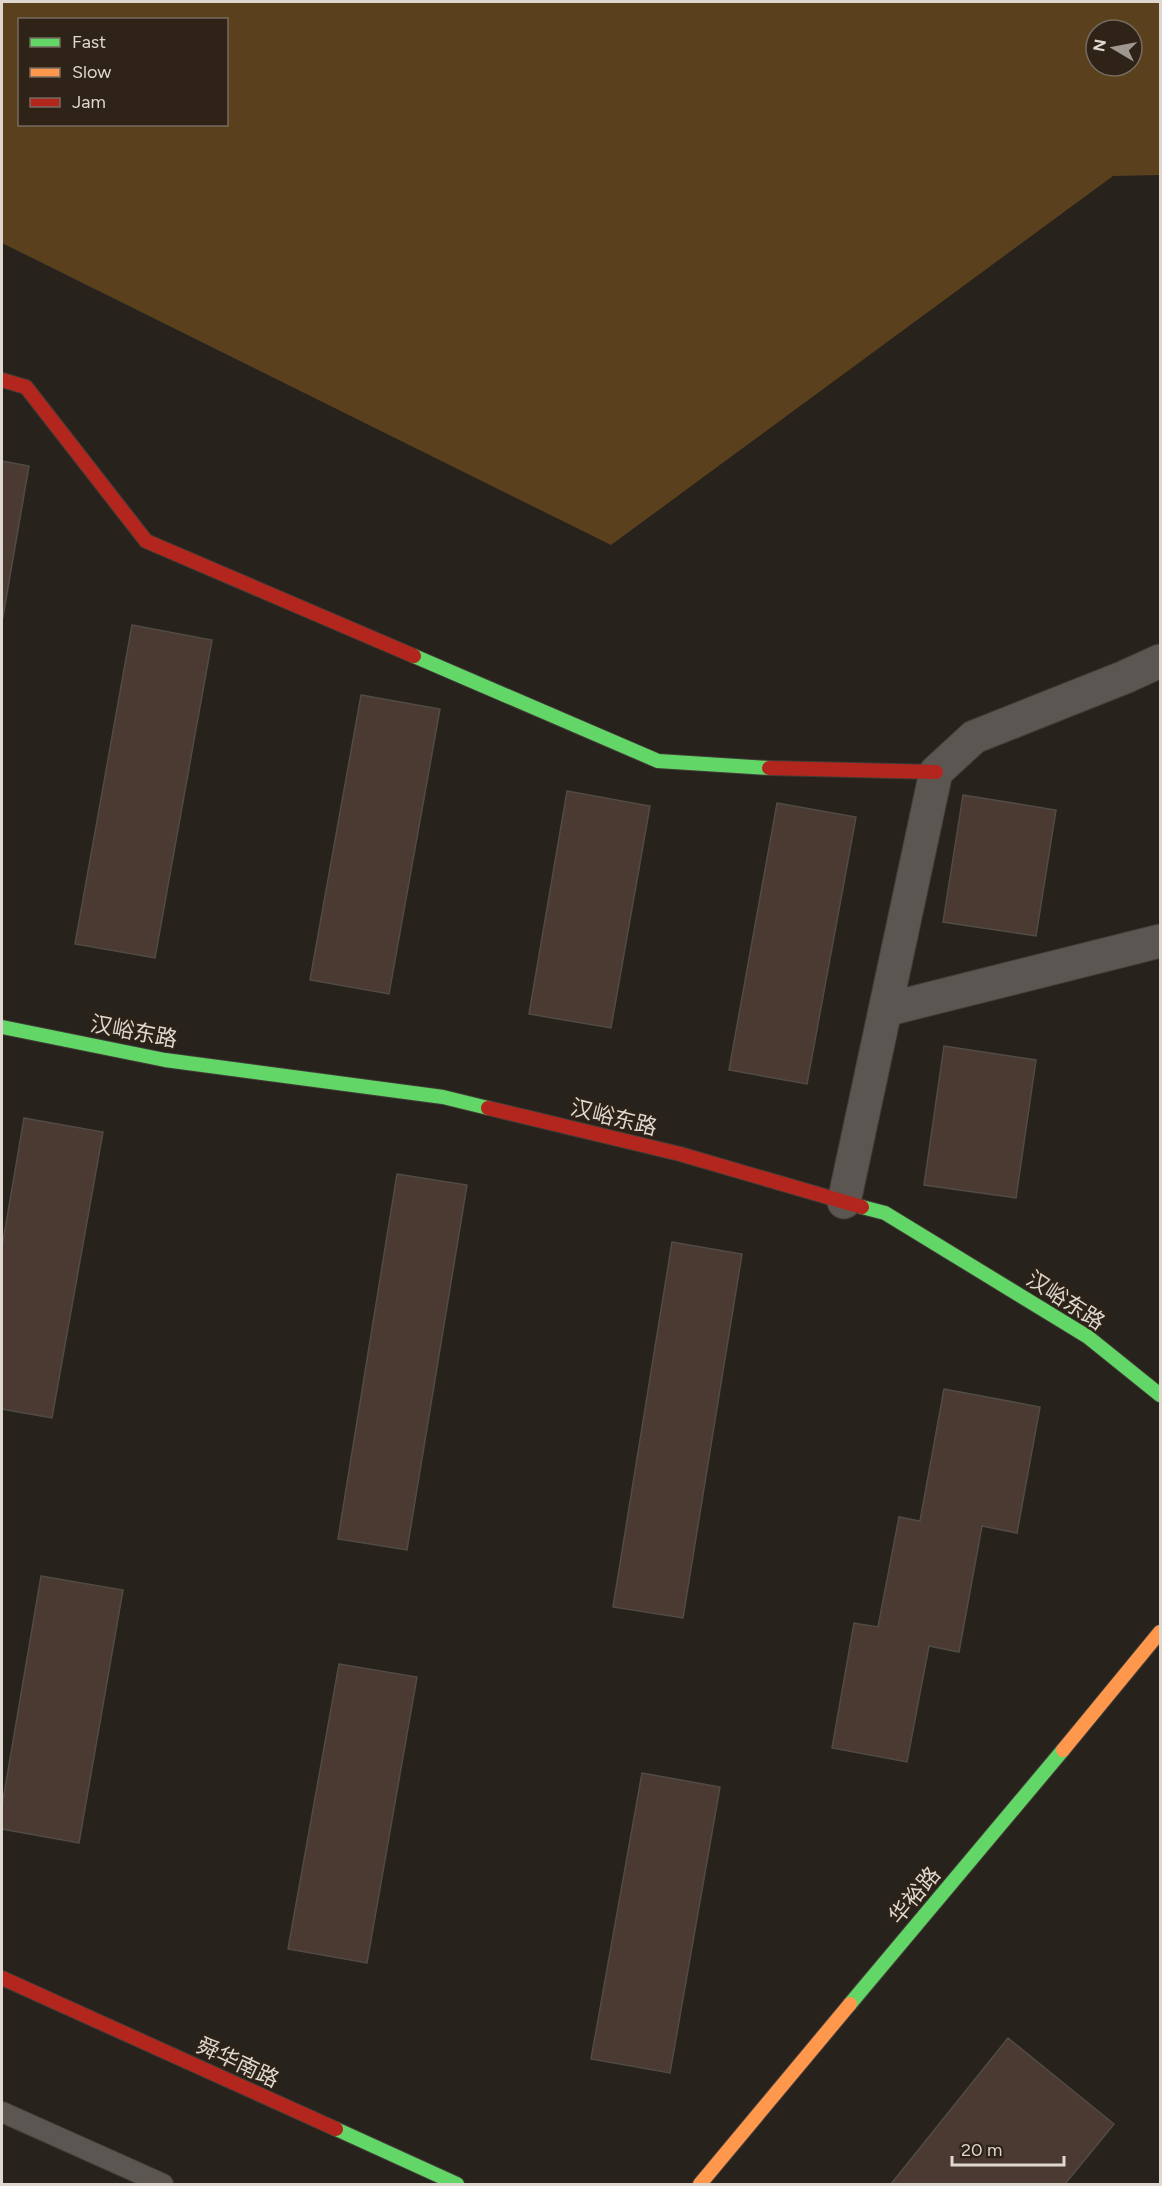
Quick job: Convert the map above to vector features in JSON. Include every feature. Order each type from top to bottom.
[{"type":"street","points":[[2,380],[26,387],[146,541],[658,761],[801,770],[936,772]]},
{"type":"street","points":[[844,1202],[936,772],[974,737],[1161,661]]},
{"type":"street","points":[[885,1010],[1161,941]]},
{"type":"street","name":"汉峪东路","points":[[2,1027],[165,1059],[443,1097],[680,1154],[885,1213],[1088,1337],[1161,1395]]},
{"type":"street","name":"华裕路","points":[[700,2184],[1161,1632]]},
{"type":"street","name":"舜华南路","points":[[2,1978],[457,2184]]},
{"type":"lane","points":[[2,2112],[163,2184]]},
{"type":"shaded area","points":[[2,2],[1160,2],[1160,175],[1113,176],[611,545],[2,243]]},
{"type":"building","points":[[2,461],[29,466],[2,622]]},
{"type":"building","points":[[132,625],[212,640],[155,958],[75,944]]},
{"type":"building","points":[[361,695],[440,709],[389,994],[310,980]]},
{"type":"building","points":[[567,791],[650,806],[611,1028],[529,1014]]},
{"type":"building","points":[[963,795],[1056,810],[1036,936],[943,922]]},
{"type":"building","points":[[777,803],[856,817],[807,1084],[729,1070]]},
{"type":"building","points":[[944,1046],[1036,1060],[1016,1198],[924,1185]]},
{"type":"building","points":[[24,1118],[103,1132],[52,1418],[2,1409],[2,1247]]},
{"type":"building","points":[[397,1174],[467,1185],[407,1550],[338,1539]]},
{"type":"building","points":[[672,1242],[742,1254],[683,1618],[613,1607]]},
{"type":"building","points":[[944,1389],[1040,1407],[1017,1533],[982,1526],[959,1652],[929,1646],[907,1762],[832,1748],[854,1623],[878,1627],[899,1517],[920,1521]]},
{"type":"building","points":[[41,1576],[123,1590],[79,1843],[2,1829],[2,1806]]},
{"type":"building","points":[[339,1664],[417,1677],[367,1963],[288,1949]]},
{"type":"building","points":[[642,1773],[720,1787],[670,2073],[591,2059]]},
{"type":"building","points":[[1008,2038],[1114,2124],[1065,2184],[891,2184]]},
{"type":"traffic: fast","points":[[414,656],[658,761],[769,768]]},
{"type":"traffic: fast","points":[[2,1027],[165,1060],[443,1097],[488,1108]]},
{"type":"traffic: fast","points":[[862,1207],[885,1213],[1088,1337],[1160,1395]]},
{"type":"traffic: fast","points":[[850,2004],[1063,1750]]},
{"type":"traffic: fast","points":[[336,2129],[457,2184]]},
{"type":"traffic: slow","points":[[1063,1750],[1160,1632]]},
{"type":"traffic: slow","points":[[700,2184],[850,2004]]},
{"type":"traffic: jam","points":[[2,380],[26,387],[146,541],[414,656]]},
{"type":"traffic: jam","points":[[769,768],[936,772]]},
{"type":"traffic: jam","points":[[488,1108],[680,1154],[862,1207]]},
{"type":"traffic: jam","points":[[2,1978],[336,2129]]}]
